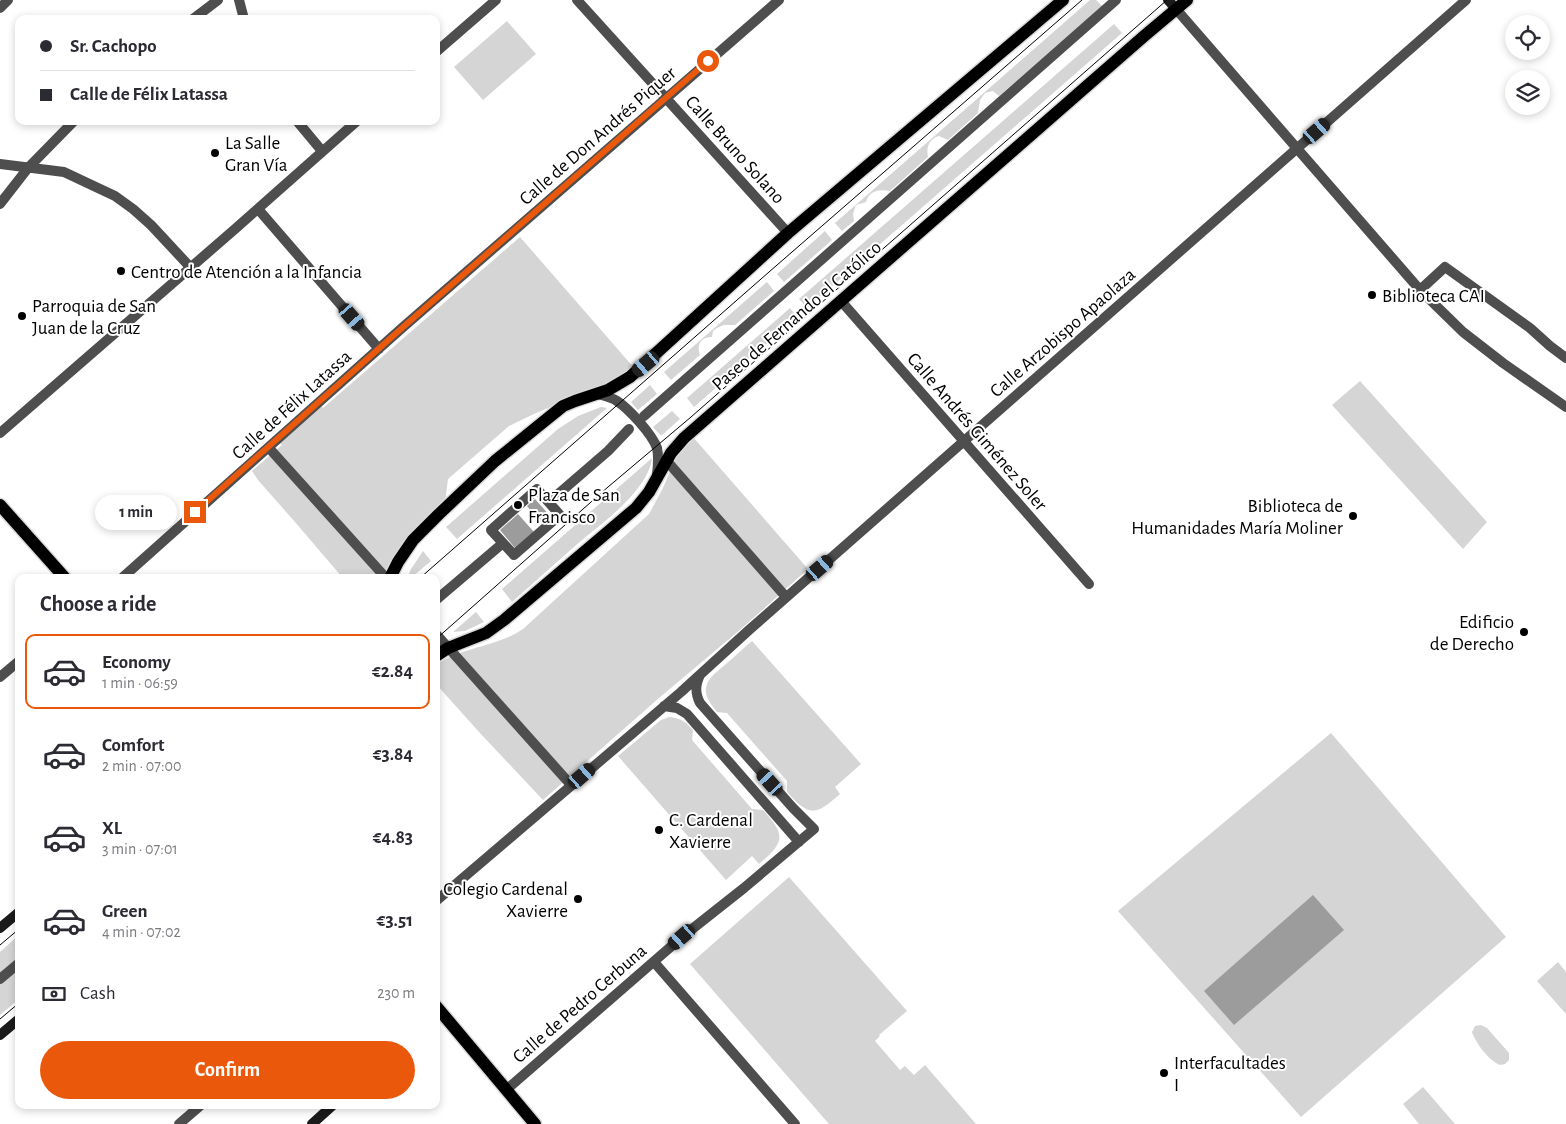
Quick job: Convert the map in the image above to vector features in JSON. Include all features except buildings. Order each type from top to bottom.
[{"type":"main road","points":[[392,574],[413,540],[495,462],[563,406],[617,386],[630,377],[788,233],[1063,0]]},
{"type":"main road","name":"Paseo de Fernando el Católico","points":[[440,653],[448,648],[486,633],[504,620],[636,508],[649,492],[666,460],[684,438],[841,301],[1172,4],[1187,0]]},
{"type":"main road","points":[[0,505],[61,574]]},
{"type":"main road","points":[[0,928],[15,915]]},
{"type":"main road","points":[[440,1012],[535,1124]]},
{"type":"main road","points":[[0,1035],[15,1022]]},
{"type":"main road","points":[[312,1124],[329,1109]]},
{"type":"street","points":[[0,8],[8,0]]},
{"type":"street","points":[[197,15],[218,0]]},
{"type":"street","points":[[239,0],[243,15]]},
{"type":"street","points":[[440,49],[496,0]]},
{"type":"street","name":"Calle Bruno Solano","points":[[576,0],[788,233]]},
{"type":"street","name":"Calle de Don Andrés Piquer","points":[[507,237],[778,0]]},
{"type":"street","name":"Paseo de Fernando el Católico","points":[[644,416],[1116,0]]},
{"type":"street","name":"Calle Arzobispo Apaolaza","points":[[440,898],[681,692],[786,597],[1466,0]]},
{"type":"street","points":[[1172,4],[1420,290],[1463,332],[1566,407]]},
{"type":"street","points":[[0,204],[28,168],[70,125]]},
{"type":"street","points":[[299,125],[322,151]]},
{"type":"street","points":[[0,433],[352,125]]},
{"type":"street","points":[[0,164],[64,172],[115,196],[151,225],[191,268]]},
{"type":"street","points":[[258,209],[379,349]]},
{"type":"street","name":"Calle de Félix Latassa","points":[[127,574],[507,237]]},
{"type":"street","points":[[1420,290],[1445,267],[1530,328],[1566,358]]},
{"type":"street","name":"Calle Andrés Giménez Soler","points":[[841,301],[1088,584]]},
{"type":"street","points":[[598,394],[620,403],[653,440],[658,454],[656,479]]},
{"type":"street","points":[[549,502],[608,451],[629,429]]},
{"type":"street","points":[[269,448],[382,574]]},
{"type":"street","points":[[666,460],[786,597]]},
{"type":"street","points":[[537,489],[549,502],[560,515],[514,555],[491,530],[537,489]]},
{"type":"street","points":[[440,597],[503,543]]},
{"type":"street","points":[[440,639],[571,786]]},
{"type":"street","points":[[0,677],[15,664]]},
{"type":"street","name":"Calle de Pedro Cerbuna","points":[[506,1090],[654,962],[814,829],[700,703],[696,688],[702,673]]},
{"type":"street","points":[[664,706],[678,708],[687,714],[799,842]]},
{"type":"street","points":[[654,962],[795,1124]]},
{"type":"street","points":[[0,980],[15,967]]},
{"type":"street","points":[[179,1124],[196,1109]]},
{"type":"shaded area","points":[[1090,0],[1096,0],[1102,6],[999,96],[993,91],[985,93],[980,100],[978,113],[948,140],[939,136],[933,139],[927,150],[928,157],[890,191],[882,190],[872,193],[866,202],[856,205],[853,214],[854,221],[842,231],[835,223]]},
{"type":"shaded area","points":[[507,21],[536,54],[483,100],[454,67]]},
{"type":"shaded area","points":[[1114,24],[1122,33],[807,308],[799,299]]},
{"type":"shaded area","points":[[825,231],[832,240],[784,282],[777,274]]},
{"type":"shaded area","name":"Plaza de San Francisco","points":[[520,237],[635,369],[614,381],[509,426],[448,479],[445,503],[388,574],[339,574],[252,471],[282,445],[278,440],[318,403],[323,408]]},
{"type":"shaded area","points":[[767,282],[774,291],[735,325],[724,325],[717,328],[713,331],[712,337],[702,340],[699,345],[700,355],[671,380],[664,372]]},
{"type":"shaded area","points":[[790,308],[797,317],[694,407],[687,398]]},
{"type":"shaded area","points":[[1360,381],[1487,522],[1463,549],[1332,405]]},
{"type":"shaded area","points":[[650,385],[657,394],[638,410],[631,402]]},
{"type":"shaded area","points":[[601,407],[607,408],[457,539],[446,527],[558,429],[578,416]]},
{"type":"shaded area","points":[[672,411],[680,419],[661,436],[653,427]]},
{"type":"shaded area","name":"Plaza de San Francisco","points":[[693,437],[808,569],[543,800],[440,688],[440,663],[457,654],[502,640],[523,629],[649,514],[663,488],[674,461],[686,443]]},
{"type":"shaded area","points":[[652,458],[649,471],[642,483],[621,507],[512,602],[502,589]]},
{"type":"shaded area","points":[[535,499],[551,517],[542,524],[527,506]]},
{"type":"shaded area","points":[[518,514],[534,532],[515,548],[500,530]]},
{"type":"shaded area","points":[[423,551],[431,561],[416,574],[409,574]]},
{"type":"shaded area","points":[[476,612],[484,622],[465,631],[453,632]]},
{"type":"shaded area","points":[[752,641],[861,764],[835,787],[840,794],[819,809],[808,810],[787,792],[787,781],[727,713],[717,712],[707,697],[706,685],[713,675]]},
{"type":"shaded area","points":[[669,717],[685,722],[693,730],[692,740],[752,809],[763,810],[779,832],[778,844],[768,856],[759,864],[752,856],[726,880],[618,756],[661,720]]},
{"type":"shaded area","points":[[1331,733],[1506,937],[1301,1117],[1118,911]]},
{"type":"shaded area","points":[[789,877],[907,1011],[879,1035],[875,1041],[900,1070],[905,1066],[914,1075],[925,1065],[976,1124],[829,1124],[690,964]]},
{"type":"shaded area","points":[[1313,895],[1344,930],[1234,1025],[1204,991]]},
{"type":"shaded area","points":[[15,939],[15,1002],[0,1015],[0,952]]},
{"type":"shaded area","points":[[1558,962],[1566,972],[1566,1014],[1537,981]]},
{"type":"shaded area","points":[[1481,1025],[1487,1028],[1509,1053],[1509,1060],[1505,1064],[1500,1065],[1496,1063],[1483,1051],[1476,1041],[1472,1032],[1475,1026]]},
{"type":"shaded area","points":[[1423,1087],[1455,1124],[1419,1124],[1403,1104]]},
{"type":"tram line","points":[[425,574],[1082,0]]},
{"type":"tram line","points":[[440,635],[1167,0]]},
{"type":"tram line","points":[[0,945],[15,932]]},
{"type":"tram line","points":[[0,1019],[15,1006]]},
{"type":"place","name":"La Salle Gran Vía","points":[[215,153]]},
{"type":"place","name":"Centro de Atención a la Infancia","points":[[121,271]]},
{"type":"place","name":"Biblioteca CAI","points":[[1372,295]]},
{"type":"place","name":"Parroquia de San Juan de la Cruz","points":[[22,316]]},
{"type":"place","name":"Plaza de San Francisco","points":[[518,505]]},
{"type":"place","name":"Biblioteca de Humanidades María Moliner","points":[[1353,516]]},
{"type":"place","name":"Edificio de Derecho","points":[[1524,632]]},
{"type":"place","name":"C. Cardenal Xavierre","points":[[659,830]]},
{"type":"place","name":"Colegio Cardenal Xavierre","points":[[578,899]]},
{"type":"place","name":"Interfacultades I","points":[[1164,1073]]},
{"type":"route","points":[[195,512],[402,328],[708,61]]}]
